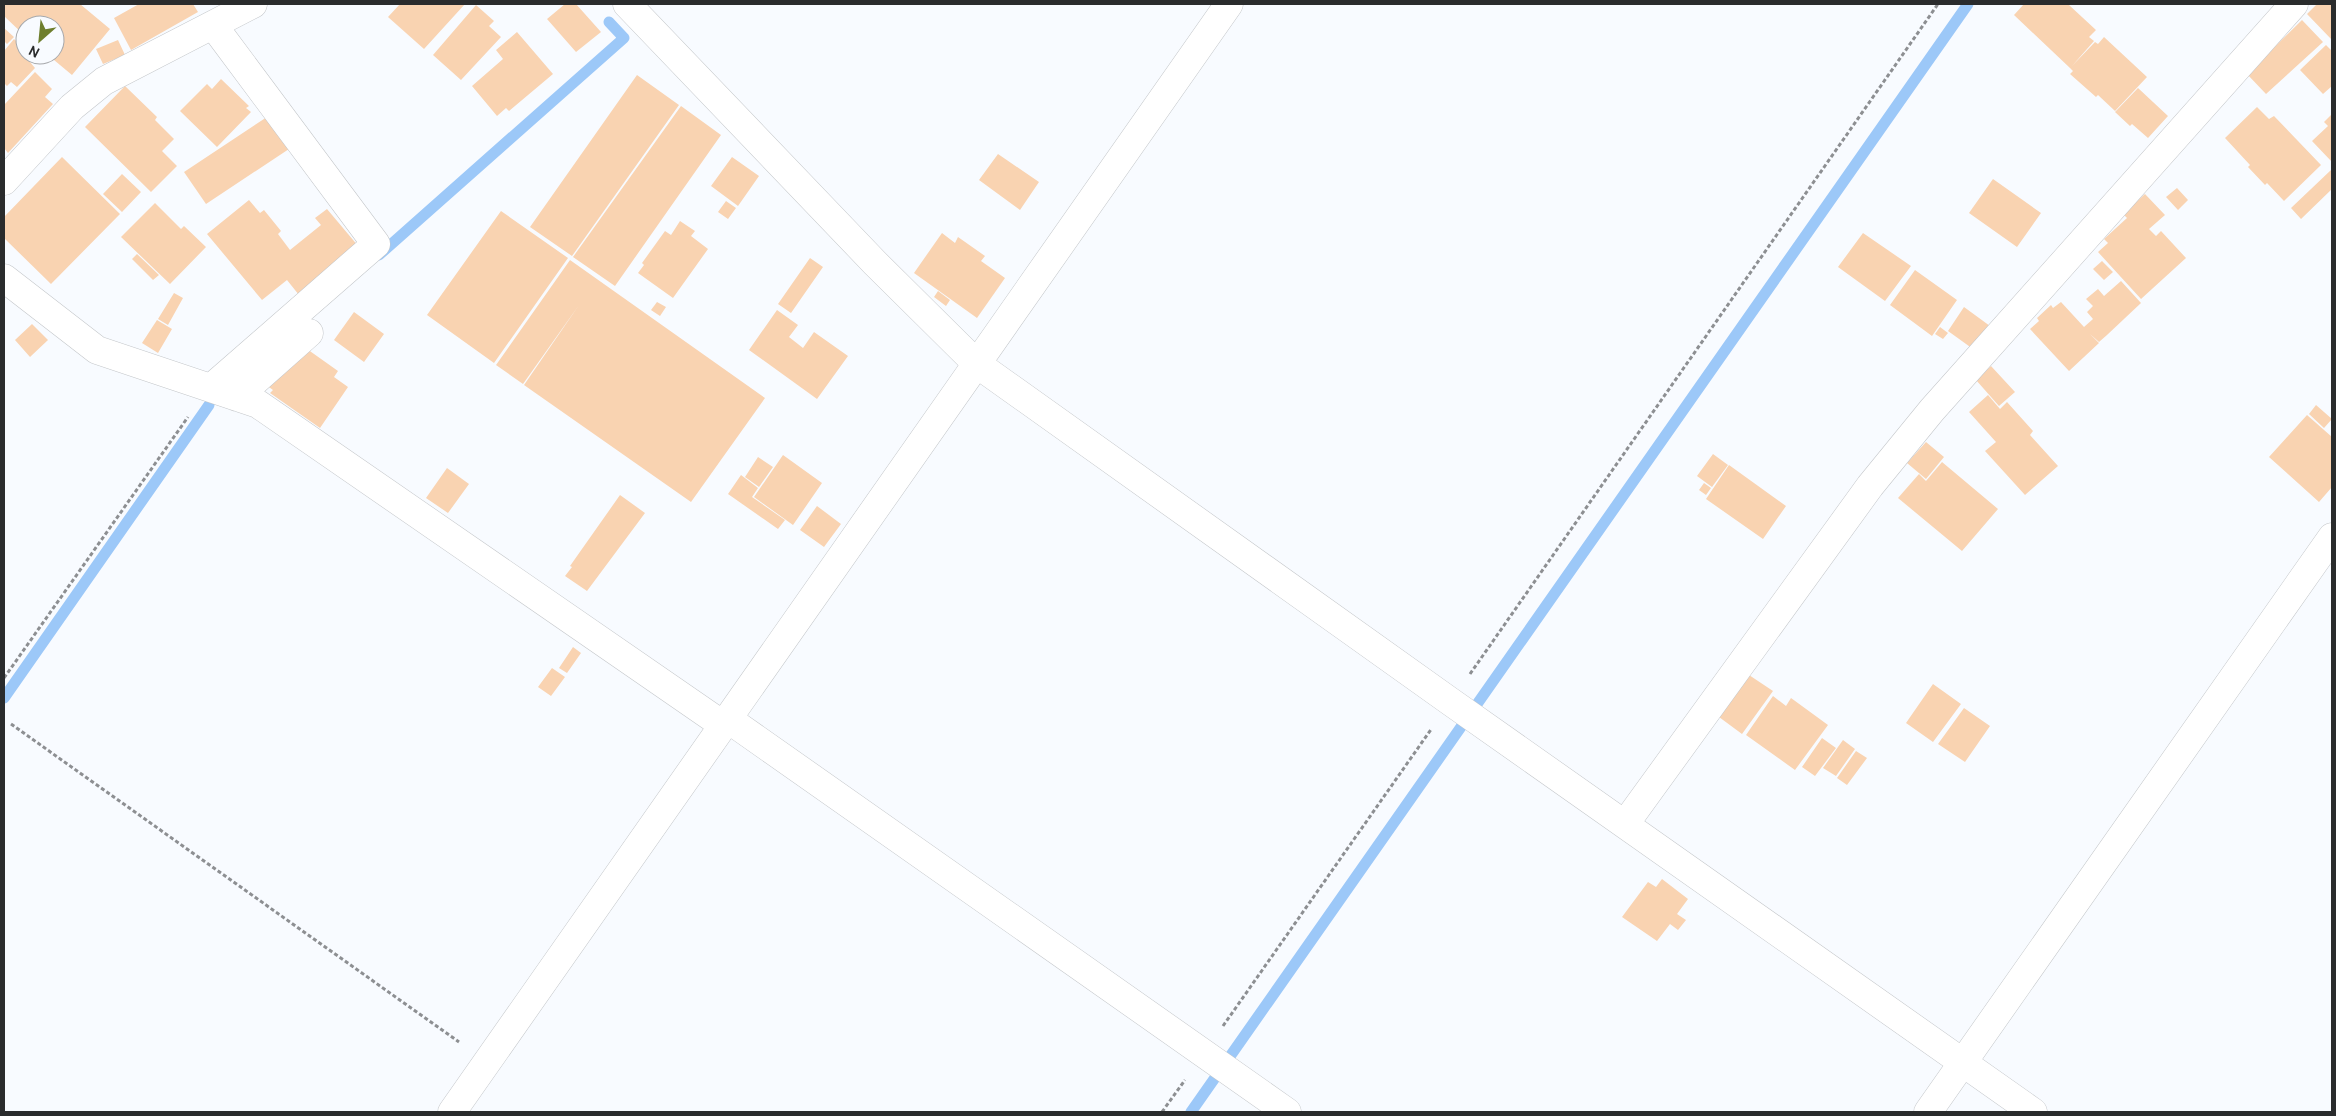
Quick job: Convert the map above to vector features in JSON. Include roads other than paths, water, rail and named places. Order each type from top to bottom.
[{"type":"street","points":[[4,182],[72,107],[104,81],[253,4]]},
{"type":"street","points":[[627,4],[876,263],[977,364],[1454,705],[2033,1112]]},
{"type":"street","points":[[452,1112],[1230,4]]},
{"type":"street","points":[[1625,824],[1870,486],[1932,410],[2294,4]]},
{"type":"street","points":[[211,388],[376,244],[213,25]]},
{"type":"street","points":[[4,278],[97,350],[258,404],[726,722],[1287,1112]]},
{"type":"street","points":[[237,397],[309,333]]},
{"type":"street","points":[[1928,1112],[2332,538]]},
{"type":"waterway","points":[[1191,1112],[1968,4]]},
{"type":"waterway","points":[[379,255],[624,38],[609,22]]},
{"type":"waterway","points":[[4,698],[209,405]]}]
